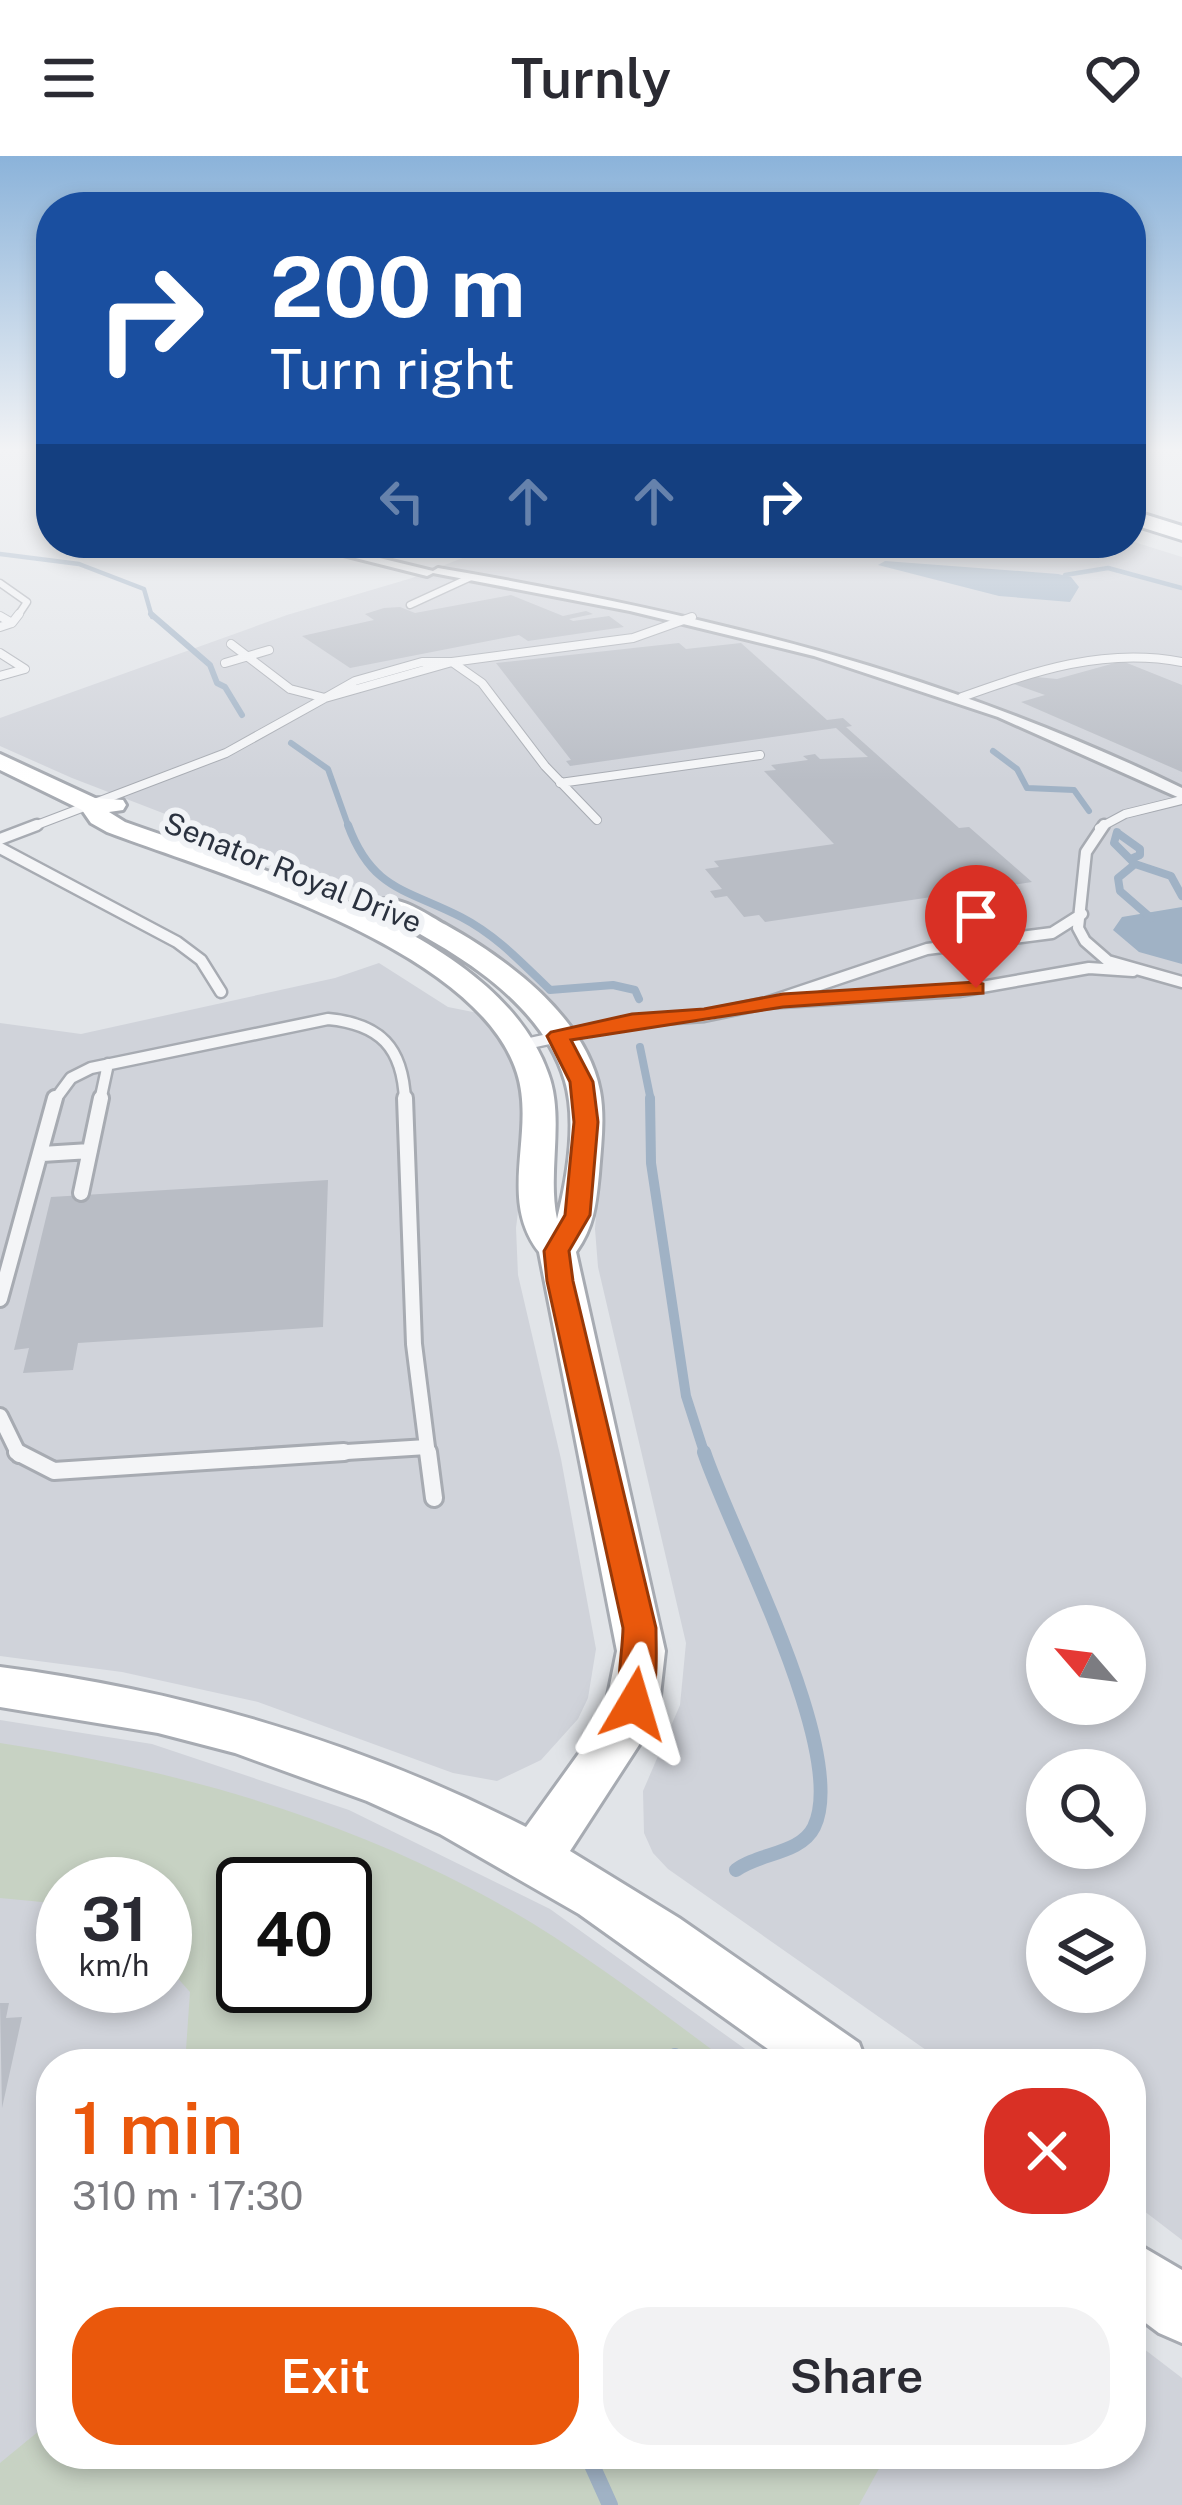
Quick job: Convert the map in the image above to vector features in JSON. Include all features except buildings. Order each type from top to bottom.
[{"type":"street","points":[[385,562],[692,617],[834,654],[962,697],[1079,744],[1182,797]]},
{"type":"street","name":"Senator Royal Drive","points":[[0,761],[91,805],[127,807],[380,902],[442,933],[487,963],[558,1036],[582,1082],[586,1122],[577,1215],[556,1251]]},
{"type":"street","name":"Senator Royal Drive","points":[[91,805],[100,818],[116,827],[345,915],[435,961],[486,1003],[520,1045]]},
{"type":"street","points":[[520,1045],[533,1073],[537,1098],[539,1226],[556,1251],[641,1651],[634,1704],[622,1731],[535,1858]]},
{"type":"street","points":[[0,1687],[80,1696],[248,1734],[393,1789],[535,1858],[600,1897],[817,2049]]},
{"type":"street","points":[[1146,2283],[1182,2310]]},
{"type":"lane","points":[[410,605],[471,577]]},
{"type":"lane","points":[[0,583],[27,602],[12,622],[0,627]]},
{"type":"lane","points":[[0,616],[12,622]]},
{"type":"lane","points":[[0,839],[226,753],[325,698],[452,662],[600,646],[656,634],[692,617]]},
{"type":"lane","points":[[231,644],[290,689],[325,698]]},
{"type":"lane","points":[[225,663],[269,650]]},
{"type":"lane","points":[[0,653],[25,669],[0,676]]},
{"type":"lane","points":[[962,697],[1049,668],[1112,655],[1182,662]]},
{"type":"lane","points":[[452,662],[482,683],[560,783],[596,820]]},
{"type":"lane","points":[[1049,668],[1070,676]]},
{"type":"lane","points":[[560,783],[760,755]]},
{"type":"lane","points":[[1133,971],[1108,961],[1082,939],[1078,928],[1086,849],[1093,835],[1119,817],[1182,797]]},
{"type":"lane","points":[[0,848],[177,942],[201,960],[221,992]]},
{"type":"lane","points":[[766,1003],[912,952],[1045,935],[1082,914]]},
{"type":"lane","points":[[520,1045],[766,1003],[945,992],[1089,968],[1182,982]]},
{"type":"lane","points":[[0,1299],[60,1088],[79,1072],[339,1018],[360,1022],[382,1034],[404,1080],[414,1344],[434,1498]]},
{"type":"lane","points":[[81,1193],[108,1064]]},
{"type":"lane","points":[[42,1154],[90,1151]]},
{"type":"lane","points":[[0,1416],[19,1456],[55,1472],[427,1447]]},
{"type":"shaded area","points":[[453,562],[1182,562],[1182,2240],[1146,2212],[1146,2049],[925,2049],[668,1869],[653,1853],[644,1833],[643,1791],[680,1705],[686,1643],[598,1267],[595,1229],[604,1114],[594,1069],[574,1034],[398,904],[0,746],[0,718],[287,615]]},
{"type":"shaded area","points":[[379,963],[448,1007],[478,1013],[515,1061],[529,1121],[516,1228],[518,1275],[561,1459],[596,1649],[588,1698],[578,1719],[541,1760],[497,1781],[453,1773],[258,1702],[122,1672],[0,1656],[0,1023],[81,1034],[335,978]]},
{"type":"shaded area","points":[[0,1720],[152,1744],[349,1810],[550,1909],[745,2049],[36,2049],[36,2469],[1146,2469],[1146,2350],[1182,2378],[1182,2505],[0,2505]]},
{"type":"green space","points":[[0,1743],[123,1765],[242,1796],[416,1861],[539,1928],[711,2049],[186,2049],[192,2013],[192,1857],[36,1857],[36,1901],[0,1898]]},
{"type":"green space","points":[[36,2433],[36,2469],[879,2469],[859,2505],[0,2505],[0,2463]]},
{"type":"water","points":[[893,562],[1058,574],[1071,577],[1079,587],[1070,602],[999,596],[878,565]]},
{"type":"water","points":[[1182,907],[1182,964],[1139,952],[1113,930],[1122,917]]},
{"type":"waterway","points":[[60,562],[144,589],[151,614]]},
{"type":"waterway","points":[[1065,575],[1108,568],[1182,588]]},
{"type":"waterway","points":[[151,614],[210,665],[217,683],[225,687],[242,715]]},
{"type":"waterway","points":[[291,743],[328,769],[349,828]]},
{"type":"waterway","points":[[993,751],[1017,769],[1027,788],[1074,790],[1089,811]]},
{"type":"waterway","points":[[348,825],[357,846],[380,875],[486,932],[550,990],[613,985],[635,990],[639,999]]},
{"type":"waterway","points":[[1117,832],[1114,843],[1135,864]]},
{"type":"waterway","points":[[1119,834],[1140,849],[1140,855],[1133,858]]},
{"type":"waterway","points":[[1135,864],[1171,876],[1182,896]]},
{"type":"waterway","points":[[1135,864],[1118,878],[1120,891],[1151,918]]},
{"type":"waterway","points":[[640,1047],[651,1101]]},
{"type":"waterway","points":[[650,1098],[651,1163],[686,1396],[704,1453]]},
{"type":"waterway","points":[[704,1453],[802,1697],[816,1748],[821,1793],[808,1836],[736,1870]]},
{"type":"waterway","points":[[594,2469],[610,2505]]},
{"type":"route","points":[[634,1704],[640,1676],[639,1628],[556,1251],[574,1226],[586,1141],[582,1082],[558,1036],[783,1000],[976,988]]}]
